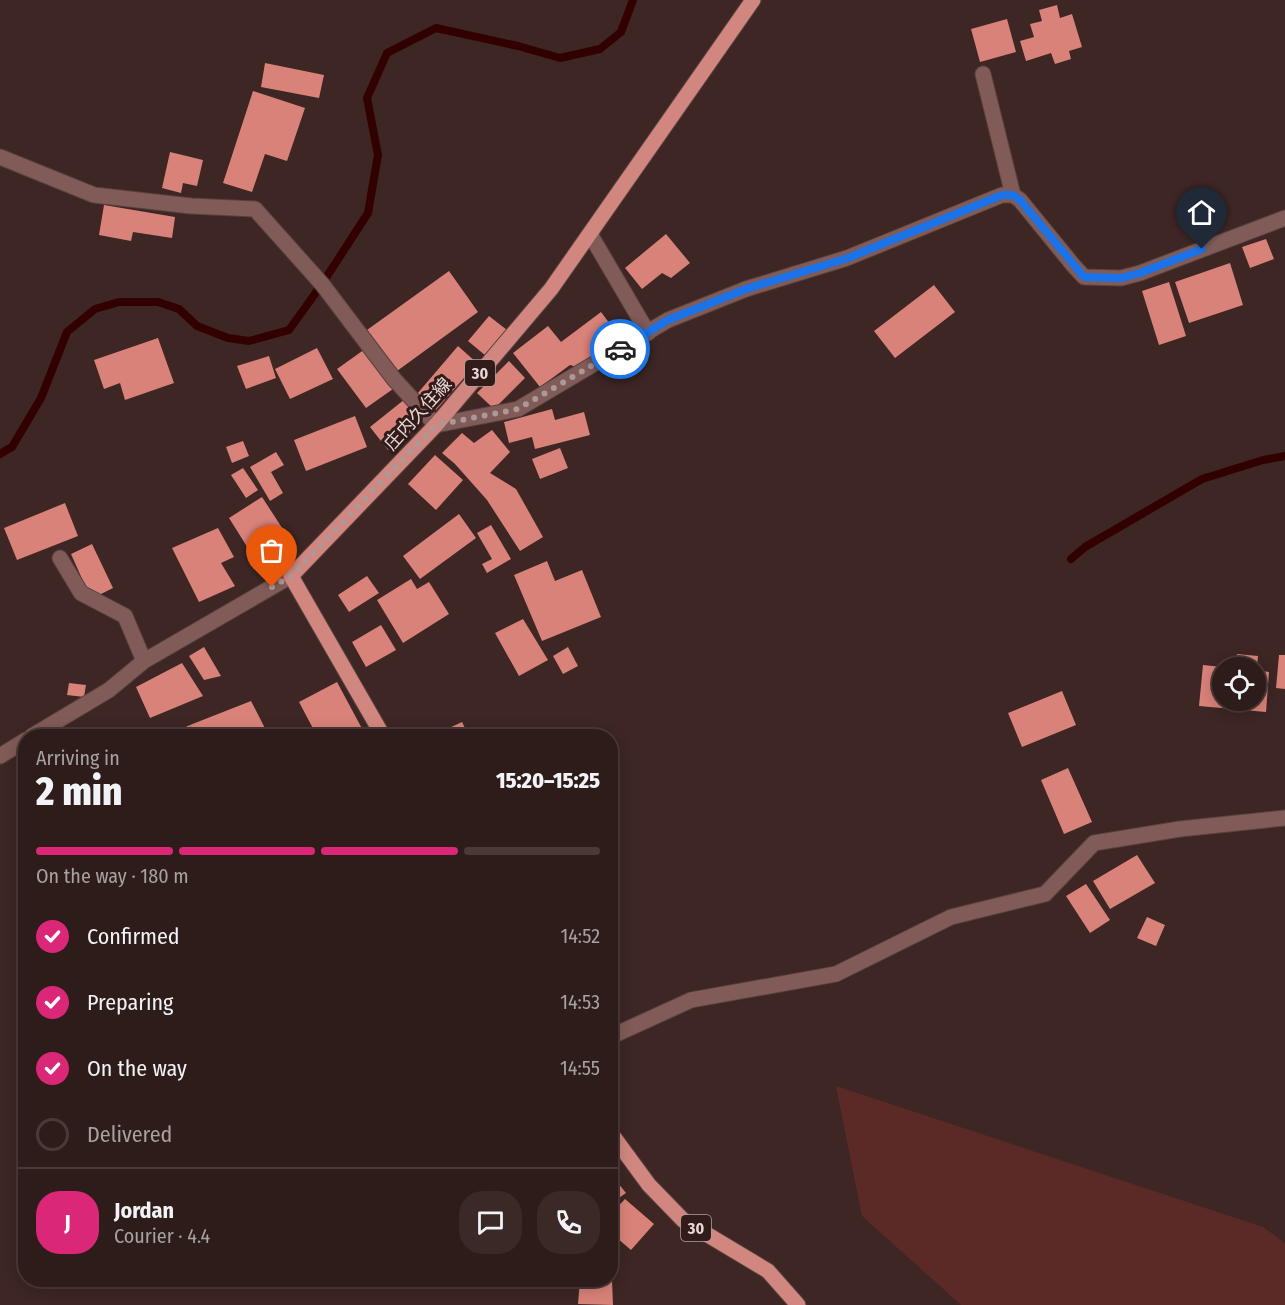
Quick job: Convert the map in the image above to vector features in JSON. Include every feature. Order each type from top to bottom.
[{"type":"main road","name":"庄内久住線","points":[[291,576],[436,425],[552,289],[753,0]]},
{"type":"main road","points":[[291,576],[379,729]]},
{"type":"main road","name":"30","points":[[618,1143],[649,1185],[683,1220],[768,1271],[798,1305]]},
{"type":"street","points":[[983,74],[1013,195]]},
{"type":"street","points":[[0,157],[94,195],[191,206],[255,209],[322,284],[394,379],[436,425],[518,409],[668,320],[746,289],[848,258],[1002,195],[1013,195],[1020,200],[1084,277],[1121,278],[1285,218]]},
{"type":"street","points":[[590,234],[648,333]]},
{"type":"street","points":[[60,558],[81,593],[125,616],[144,661]]},
{"type":"street","points":[[44,729],[109,690],[144,661],[291,576]]},
{"type":"street","points":[[0,756],[18,745]]},
{"type":"street","points":[[618,1032],[691,1000],[836,974],[951,917],[1045,894],[1094,843],[1180,829],[1285,818]]},
{"type":"shaded area","points":[[836,1086],[1263,1227],[1285,1243],[1285,1305],[961,1305],[862,1216]]},
{"type":"building","points":[[1057,5],[1060,18],[1072,14],[1082,47],[1069,51],[1071,59],[1055,64],[1051,53],[1026,61],[1020,41],[1034,37],[1030,24],[1042,21],[1039,10]]},
{"type":"building","points":[[1007,19],[1016,52],[980,62],[971,29]]},
{"type":"building","points":[[265,63],[324,75],[319,98],[261,87]]},
{"type":"building","points":[[253,91],[305,108],[287,161],[265,154],[252,192],[223,183]]},
{"type":"building","points":[[170,152],[203,160],[197,186],[183,183],[181,193],[162,188]]},
{"type":"building","points":[[104,205],[175,217],[172,238],[133,232],[131,241],[99,235]]},
{"type":"building","points":[[666,234],[690,263],[671,278],[662,273],[642,289],[625,268]]},
{"type":"building","points":[[1266,239],[1274,259],[1250,268],[1242,247]]},
{"type":"building","points":[[1230,263],[1243,305],[1189,323],[1175,282]]},
{"type":"building","points":[[449,271],[478,312],[397,371],[367,330]]},
{"type":"building","points":[[1169,282],[1186,336],[1159,345],[1142,291]]},
{"type":"building","points":[[934,285],[955,312],[895,358],[874,331]]},
{"type":"building","points":[[601,312],[619,336],[577,367],[570,365],[540,387],[513,353],[548,326],[561,342]]},
{"type":"building","points":[[489,316],[507,330],[486,356],[468,341]]},
{"type":"building","points":[[158,338],[174,383],[125,400],[120,383],[104,389],[94,360]]},
{"type":"building","points":[[458,346],[477,363],[436,410],[417,394]]},
{"type":"building","points":[[317,348],[333,379],[290,399],[275,369]]},
{"type":"building","points":[[365,349],[393,389],[366,408],[337,369]]},
{"type":"building","points":[[269,356],[276,378],[246,389],[237,366]]},
{"type":"building","points":[[509,361],[525,378],[494,409],[477,393]]},
{"type":"building","points":[[405,399],[423,422],[388,450],[370,427]]},
{"type":"building","points":[[552,409],[555,420],[584,412],[590,435],[535,449],[532,437],[509,443],[504,422]]},
{"type":"building","points":[[355,416],[367,447],[306,471],[294,440]]},
{"type":"building","points":[[492,430],[510,452],[490,473],[516,489],[543,537],[520,551],[487,500],[442,453],[462,433],[474,443]]},
{"type":"building","points":[[243,441],[249,456],[232,463],[226,447]]},
{"type":"building","points":[[560,448],[568,468],[540,479],[532,459]]},
{"type":"building","points":[[276,452],[284,465],[271,472],[283,493],[270,501],[250,467]]},
{"type":"building","points":[[435,455],[463,480],[436,510],[408,484]]},
{"type":"building","points":[[243,468],[258,490],[246,498],[231,475]]},
{"type":"building","points":[[262,497],[290,540],[256,561],[229,518]]},
{"type":"building","points":[[65,503],[78,536],[17,560],[4,528]]},
{"type":"building","points":[[459,514],[476,538],[420,579],[403,556]]},
{"type":"building","points":[[491,525],[511,559],[487,573],[482,564],[492,559],[477,533]]},
{"type":"building","points":[[218,528],[234,557],[221,563],[235,586],[199,602],[172,548]]},
{"type":"building","points":[[92,544],[113,588],[91,599],[71,554]]},
{"type":"building","points":[[547,561],[555,581],[582,570],[601,617],[542,641],[514,575]]},
{"type":"building","points":[[367,576],[379,593],[349,612],[338,595]]},
{"type":"building","points":[[411,579],[417,589],[429,582],[449,614],[403,643],[377,600]]},
{"type":"building","points":[[523,619],[548,660],[519,676],[495,633]]},
{"type":"building","points":[[381,625],[396,650],[366,667],[352,642]]},
{"type":"building","points":[[204,647],[221,676],[204,680],[189,656]]},
{"type":"building","points":[[568,647],[578,666],[563,674],[553,656]]},
{"type":"building","points":[[1237,654],[1258,656],[1258,657],[1237,657]]},
{"type":"building","points":[[1279,655],[1285,655],[1285,689],[1276,688]]},
{"type":"building","points":[[182,663],[203,696],[150,718],[136,687]]},
{"type":"building","points":[[1203,665],[1212,666],[1212,707],[1199,706]]},
{"type":"building","points":[[1266,672],[1269,672],[1266,712],[1255,711],[1266,711]]},
{"type":"building","points":[[337,682],[362,729],[313,729],[299,702]]},
{"type":"building","points":[[69,683],[86,685],[84,697],[67,695]]},
{"type":"building","points":[[1062,691],[1076,725],[1022,747],[1008,713]]},
{"type":"building","points":[[251,701],[265,729],[193,729],[190,725]]},
{"type":"building","points":[[462,722],[466,729],[447,729]]},
{"type":"building","points":[[1068,768],[1092,822],[1064,834],[1041,780]]},
{"type":"building","points":[[1137,855],[1155,883],[1110,909],[1093,881]]},
{"type":"building","points":[[1086,884],[1110,920],[1090,933],[1066,896]]},
{"type":"building","points":[[1147,917],[1165,925],[1156,946],[1137,938]]},
{"type":"building","points":[[618,1183],[626,1193],[618,1198]]},
{"type":"building","points":[[625,1199],[654,1224],[631,1250],[618,1239],[618,1206]]},
{"type":"building","points":[[579,1287],[612,1287],[613,1305],[578,1304]]},
{"type":"waterway","points":[[0,454],[12,447],[41,398],[67,332],[95,309],[119,302],[158,302],[179,309],[197,326],[228,338],[249,341],[289,330],[368,213],[378,155],[367,98],[387,53],[436,28],[560,58],[600,49],[621,32],[633,0]]},
{"type":"waterway","points":[[1071,559],[1085,547],[1202,479],[1263,460],[1285,456]]},
{"type":"way so far","points":[[272,587],[291,576],[436,425],[518,409],[620,349]]},
{"type":"route","points":[[620,349],[668,320],[746,289],[848,258],[1002,195],[1013,195],[1020,200],[1084,277],[1121,278],[1202,249]]}]
